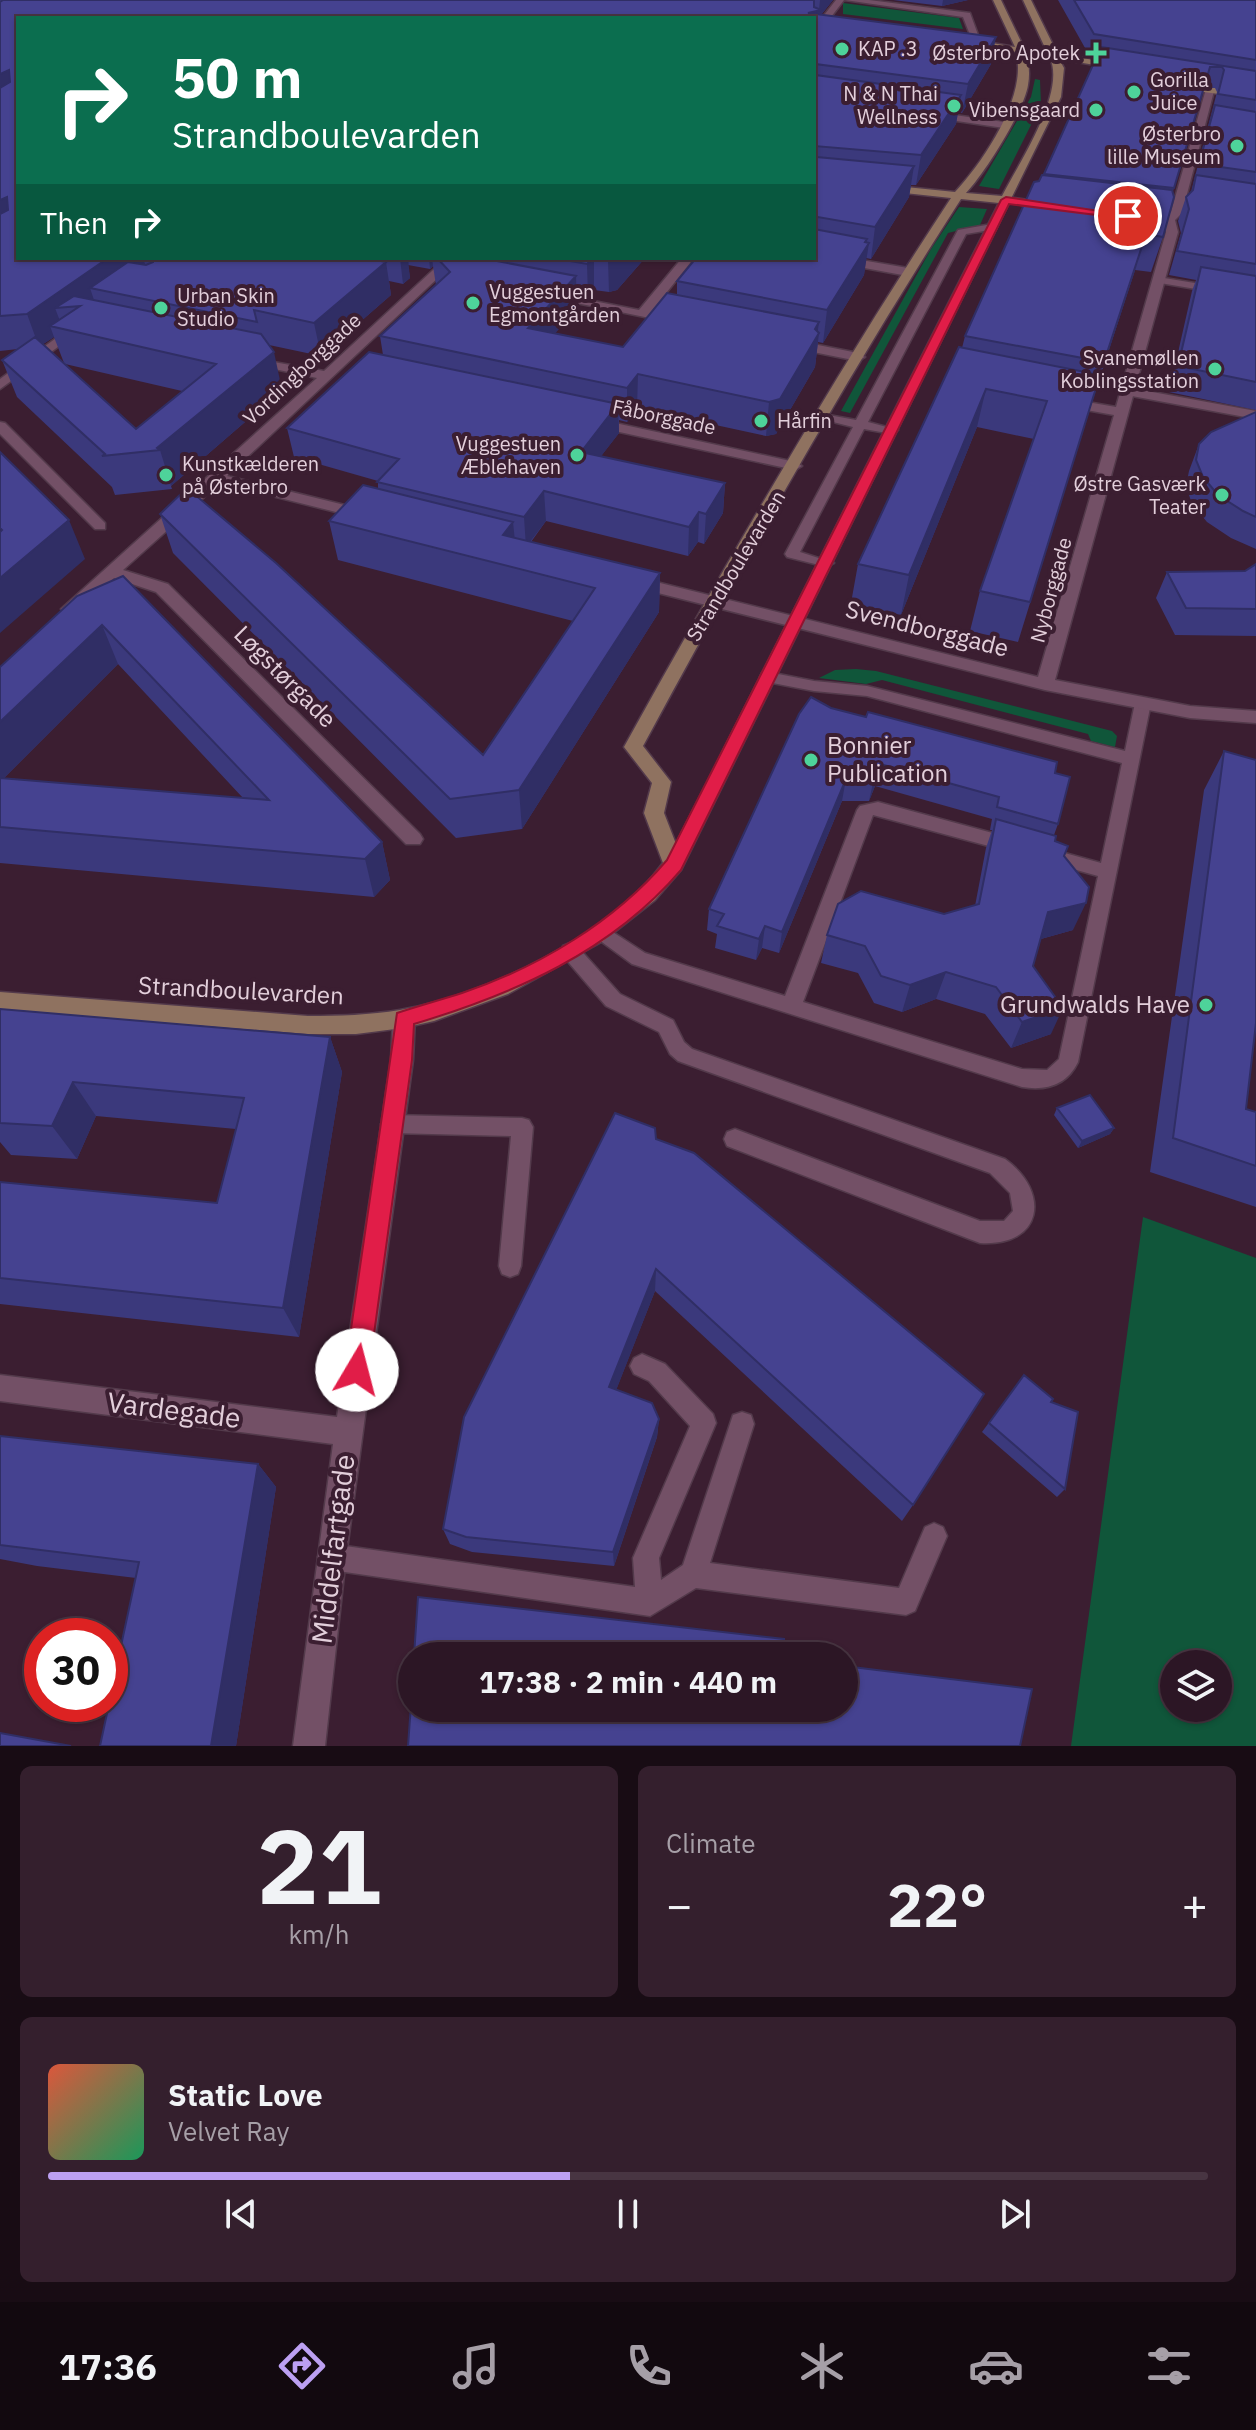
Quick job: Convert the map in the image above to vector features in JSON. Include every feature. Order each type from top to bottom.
[{"type":"street","points":[[816,28],[840,0]]},
{"type":"street","points":[[849,0],[967,15],[977,43]]},
{"type":"street","points":[[997,0],[1022,56]]},
{"type":"street","points":[[1027,0],[1059,68]]},
{"type":"street","points":[[816,28],[833,30]]},
{"type":"street","points":[[963,41],[1059,68],[1127,79]]},
{"type":"street","points":[[1004,60],[1022,56],[1054,56],[1134,68]]},
{"type":"street","name":"Strandboulevarden","points":[[674,865],[654,813],[662,782],[633,747],[908,272],[958,195],[976,176],[1025,85],[1022,56]]},
{"type":"street","name":"Strandboulevarden","points":[[0,1001],[316,1026],[404,1019],[469,999],[541,968],[602,932],[649,894],[674,865],[827,563],[1056,97],[1059,68]]},
{"type":"street","points":[[1198,77],[1256,88]]},
{"type":"street","points":[[1171,85],[1256,96]]},
{"type":"street","name":"Nyborggade","points":[[1045,684],[1172,232],[1169,219],[1189,193],[1208,122],[1209,91]]},
{"type":"street","points":[[925,114],[1004,125]]},
{"type":"street","points":[[872,187],[1068,208]]},
{"type":"street","points":[[1153,219],[1169,219]]},
{"type":"street","points":[[816,256],[908,272]]},
{"type":"street","name":"Vordingborggade","points":[[53,623],[339,371],[409,291],[435,275],[451,260]]},
{"type":"street","points":[[643,314],[686,260]]},
{"type":"street","points":[[540,294],[687,323]]},
{"type":"street","points":[[0,385],[91,324]]},
{"type":"street","points":[[775,340],[858,357]]},
{"type":"street","points":[[236,357],[339,371]]},
{"type":"street","points":[[1055,400],[1119,412]]},
{"type":"street","name":"Fåborggade","points":[[576,419],[795,466]]},
{"type":"street","points":[[0,426],[100,526]]},
{"type":"street","points":[[217,478],[385,520]]},
{"type":"street","name":"Løgstørgade","points":[[110,571],[162,588],[413,839]]},
{"type":"street","name":"Svendborggade","points":[[613,576],[1045,684],[1190,712],[1256,717]]},
{"type":"street","name":"Middelfartgade","points":[[309,1746],[331,1557],[402,1060],[404,1019]]},
{"type":"street","name":"Vardegade","points":[[0,1388],[349,1432]]},
{"type":"lane","points":[[827,563],[792,554],[962,232],[992,227]]},
{"type":"lane","points":[[1158,280],[1256,296]]},
{"type":"lane","points":[[1125,391],[1256,415]]},
{"type":"lane","points":[[823,418],[892,430]]},
{"type":"lane","points":[[768,677],[867,691],[1131,759]]},
{"type":"lane","points":[[602,932],[639,959],[1022,1078],[1036,1081],[1051,1079],[1068,1062],[1143,703]]},
{"type":"lane","points":[[791,1007],[866,810],[878,808],[1106,871]]},
{"type":"lane","points":[[570,951],[613,1000],[666,1026],[677,1048],[685,1055],[997,1166],[1019,1183],[1024,1195],[1023,1214],[1018,1225],[1008,1233],[994,1235],[980,1232],[735,1139]]},
{"type":"lane","points":[[392,1124],[522,1127],[510,1266]]},
{"type":"lane","points":[[642,1366],[657,1372],[704,1423],[646,1558],[650,1603]]},
{"type":"lane","points":[[331,1557],[650,1603],[693,1574],[742,1424]]},
{"type":"lane","points":[[693,1574],[906,1602],[934,1536]]},
{"type":"green space","points":[[843,3],[959,18],[963,29],[843,14]]},
{"type":"green space","points":[[1035,79],[1040,80],[1041,105],[999,189],[979,186],[1031,97]]},
{"type":"green space","points":[[959,207],[987,209],[980,225],[948,233],[850,413],[841,411],[931,249]]},
{"type":"green space","points":[[835,670],[876,671],[1112,731],[1117,736],[1115,747],[1091,741],[1088,734],[882,680],[866,684],[819,678]]},
{"type":"green space","points":[[1143,1217],[1256,1258],[1256,1746],[1071,1746]]},
{"type":"building","points":[[814,0],[814,7],[821,10],[808,13],[996,37],[968,84],[816,64],[816,16],[16,16],[16,260],[105,260],[27,314],[0,316],[0,214],[8,210],[7,197],[0,200],[0,88],[10,82],[9,70],[0,74],[0,2]]},
{"type":"building","points":[[1074,0],[1256,0],[1256,60],[1094,34]]},
{"type":"building","points":[[1101,47],[1256,71],[1256,100],[1218,94],[1224,70],[1222,67],[1210,67],[1174,188],[1044,174]]},
{"type":"building","points":[[816,75],[961,95],[921,155],[816,146]]},
{"type":"building","points":[[1215,105],[1256,112],[1256,172],[1199,164]]},
{"type":"building","points":[[816,152],[817,157],[914,166],[875,227],[816,219]]},
{"type":"building","points":[[1042,175],[1172,190],[1174,197],[1163,237],[1146,234],[1104,362],[965,336],[1034,182],[1039,181]]},
{"type":"building","points":[[1196,175],[1256,184],[1256,264],[1177,251],[1189,209],[1186,197],[1193,190]]},
{"type":"building","points":[[816,229],[867,239],[865,242],[869,243],[827,310],[677,281],[694,260],[816,260]]},
{"type":"building","points":[[439,260],[492,260],[576,276],[528,328],[623,347],[667,293],[819,322],[815,329],[819,333],[780,399],[769,402],[638,374],[627,388],[380,336],[450,272]]},
{"type":"building","points":[[564,260],[591,260],[587,264]]},
{"type":"building","points":[[128,262],[146,265],[153,262],[386,262],[314,323],[254,310],[257,322],[90,288]]},
{"type":"building","name":"Svanemøllen Koblingsstation","points":[[1201,267],[1256,276],[1256,382],[1178,366]]},
{"type":"building","points":[[74,296],[261,334],[274,352],[157,448],[160,450],[102,456],[105,454],[2,360],[35,337],[136,429],[216,364],[50,326],[80,306],[55,308]]},
{"type":"building","points":[[959,347],[1100,375],[1030,602],[980,591],[1047,401],[986,389],[909,575],[858,564]]},
{"type":"building","points":[[369,352],[618,404],[581,452],[725,483],[706,514],[699,512],[689,527],[544,491],[524,517],[377,482],[399,459],[287,428]]},
{"type":"building","points":[[1256,412],[1256,517],[1218,495],[1203,477],[1196,460],[1199,444],[1211,432]]},
{"type":"building","points":[[0,452],[69,520],[0,578],[2,530]]},
{"type":"building","points":[[363,485],[513,522],[503,535],[660,573],[519,790],[450,799],[160,514],[187,488],[276,563],[483,755],[595,588],[329,521]]},
{"type":"building","points":[[1256,564],[1256,609],[1186,608],[1167,572],[1245,571]]},
{"type":"building","points":[[123,576],[382,842],[365,859],[0,827],[0,778],[269,800],[102,625],[0,722],[0,667],[77,596]]},
{"type":"building","points":[[811,697],[831,708],[866,717],[868,712],[1057,762],[1055,773],[1070,777],[1058,824],[997,807],[999,797],[880,764],[874,778],[846,779],[782,932],[765,926],[759,939],[717,926],[724,914],[709,909],[799,714]]},
{"type":"building","name":"Grundwalds Have","points":[[1224,751],[1256,760],[1256,1023],[1246,1109],[1256,1112],[1256,1166],[1173,1138]]},
{"type":"building","points":[[996,819],[1056,836],[1055,841],[1068,846],[1064,856],[1089,887],[1086,903],[1048,912],[1033,966],[1063,1008],[1022,1022],[996,987],[946,972],[910,985],[881,976],[865,946],[827,935],[838,904],[861,891],[944,914],[979,904]]},
{"type":"building","points":[[0,1009],[330,1037],[283,1308],[0,1278],[0,1182],[217,1203],[244,1098],[73,1082],[52,1126],[0,1123]]},
{"type":"building","points":[[1090,1095],[1114,1128],[1082,1141],[1057,1108]]},
{"type":"building","points":[[615,1113],[655,1128],[656,1139],[694,1153],[984,1394],[913,1505],[656,1269],[609,1387],[652,1403],[659,1419],[613,1552],[466,1537],[443,1529],[464,1417]]},
{"type":"building","points":[[1024,1375],[1053,1399],[1051,1402],[1078,1412],[1065,1489],[989,1423]]},
{"type":"building","points":[[0,1436],[258,1464],[211,1746],[100,1746],[105,1722],[128,1722],[127,1618],[139,1562],[0,1545]]},
{"type":"building","points":[[418,1597],[784,1639],[784,1642],[415,1642]]},
{"type":"building","points":[[858,1668],[1032,1689],[1020,1746],[408,1746],[410,1722],[858,1722]]},
{"type":"building","points":[[0,1733],[71,1746],[0,1746]]},
{"type":"place","name":"KAP .3","points":[[842,49]]},
{"type":"place","name":"Østerbro Apotek","points":[[1096,53]]},
{"type":"place","name":"Gorilla Juice","points":[[1134,92]]},
{"type":"place","name":"N & N Thai Wellness","points":[[954,106]]},
{"type":"place","name":"Vibensgaard","points":[[1096,110]]},
{"type":"place","name":"Østerbro lille Museum","points":[[1237,146]]},
{"type":"place","name":"Vuggestuen Egmontgården","points":[[473,303]]},
{"type":"place","name":"Urban Skin Studio","points":[[161,308]]},
{"type":"place","name":"Svanemøllen Koblingsstation","points":[[1215,369]]},
{"type":"place","name":"Hårfin","points":[[761,421]]},
{"type":"place","name":"Vuggestuen Æblehaven","points":[[577,455]]},
{"type":"place","name":"Kunstkælderen på Østerbro","points":[[166,475]]},
{"type":"place","name":"Østre Gasværk Teater","points":[[1222,495]]},
{"type":"place","name":"Bonnier Publication","points":[[811,760]]},
{"type":"place","name":"Grundwalds Have","points":[[1206,1005]]},
{"type":"route","points":[[357,1370],[402,1060],[404,1019],[469,999],[541,968],[602,932],[649,894],[674,865],[1006,200],[1128,216]]}]
